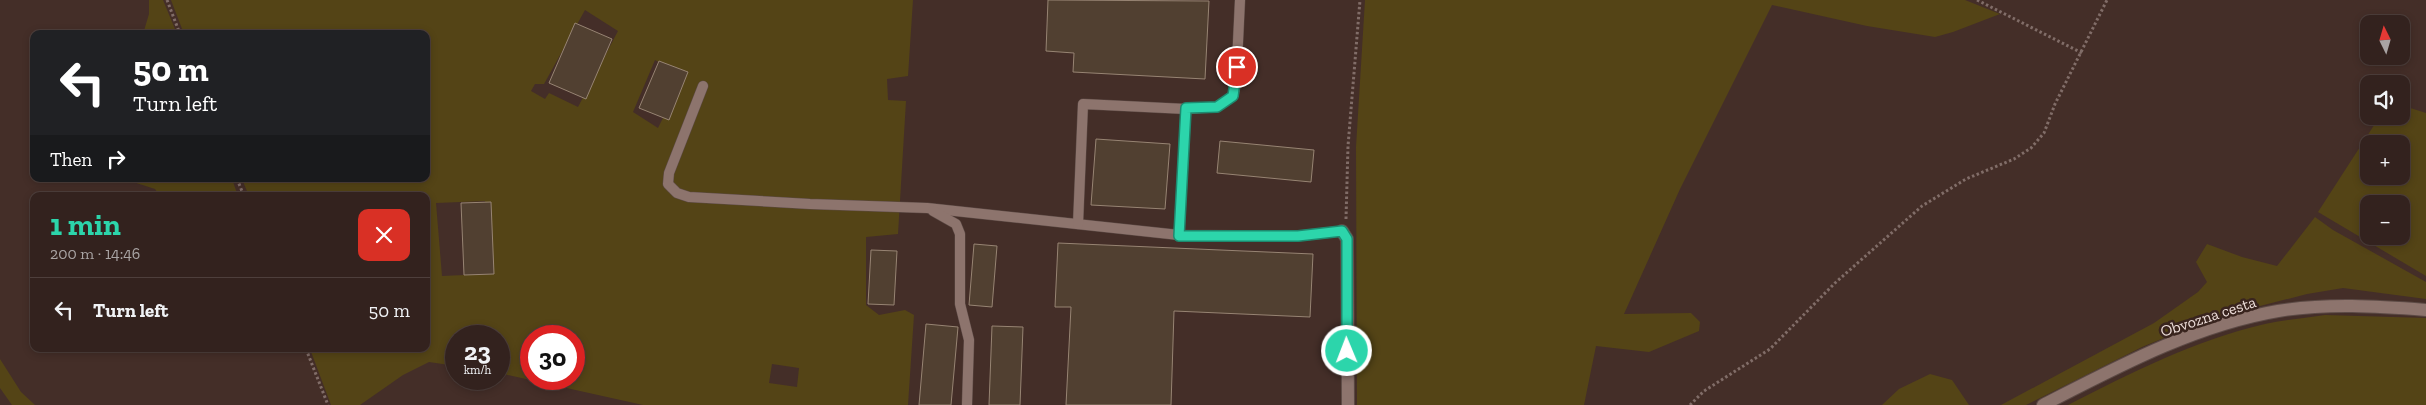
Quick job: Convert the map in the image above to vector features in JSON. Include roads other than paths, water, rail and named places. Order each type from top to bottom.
[{"type":"street","points":[[1343,232],[1348,405]]},
{"type":"street","name":"Obvozna cesta","points":[[2043,405],[2162,348],[2232,321],[2278,311],[2328,306],[2426,310]]},
{"type":"lane","points":[[1078,224],[1083,104],[1186,108],[1217,107],[1233,96],[1236,84],[1240,0]]},
{"type":"lane","points":[[703,86],[669,173],[668,184],[677,193],[689,196],[792,203],[927,208],[1179,236],[1298,236],[1343,232]]},
{"type":"lane","points":[[1179,236],[1186,108]]},
{"type":"lane","points":[[927,208],[956,224],[960,234],[960,304],[969,340],[967,405]]}]
